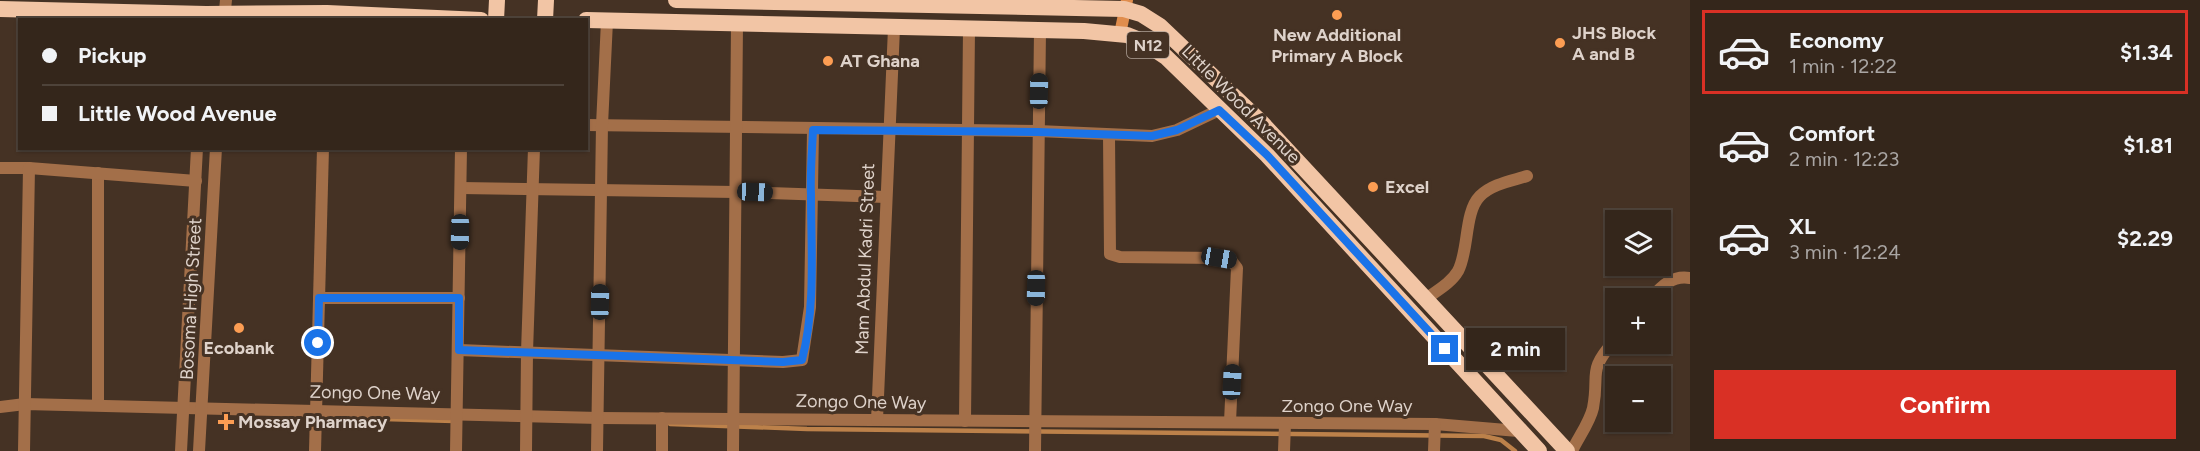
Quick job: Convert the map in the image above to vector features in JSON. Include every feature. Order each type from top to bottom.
[{"type":"highway","points":[[496,18],[497,0]]},
{"type":"highway","points":[[545,18],[546,0]]},
{"type":"highway","name":"Little Wood Avenue","points":[[676,0],[1126,4],[1160,26],[1261,122],[1569,451]]},
{"type":"highway","points":[[0,9],[225,11],[418,18]]},
{"type":"highway","name":"Little Wood Avenue","points":[[588,20],[1040,30],[1120,34],[1142,41],[1166,57],[1267,155],[1518,431],[1539,451]]},
{"type":"main road","points":[[1120,34],[1126,4]]},
{"type":"street","points":[[597,451],[601,356],[602,126],[607,21]]},
{"type":"street","points":[[733,451],[738,129],[737,25]]},
{"type":"street","name":"Mam Abdul Kadri Street","points":[[877,420],[894,28]]},
{"type":"street","points":[[965,421],[969,29]]},
{"type":"street","points":[[1035,451],[1040,30]]},
{"type":"street","points":[[588,125],[1038,132],[1152,136],[1177,130],[1219,110]]},
{"type":"street","points":[[459,350],[783,362],[802,360],[807,336],[813,236],[811,194],[813,130]]},
{"type":"street","points":[[1109,135],[1110,254],[1120,257],[1219,258],[1231,260],[1237,268],[1230,422]]},
{"type":"street","name":"Bosoma High Street","points":[[181,451],[198,150]]},
{"type":"street","name":"Bosoma High Street","points":[[200,451],[216,150]]},
{"type":"street","points":[[315,451],[322,150]]},
{"type":"street","points":[[456,451],[461,150]]},
{"type":"street","points":[[526,451],[534,150]]},
{"type":"street","points":[[0,168],[29,168],[196,181]]},
{"type":"street","points":[[24,451],[29,168]]},
{"type":"street","points":[[98,173],[98,405]]},
{"type":"street","points":[[1427,298],[1453,279],[1460,269],[1473,206],[1479,196],[1494,186],[1527,176]]},
{"type":"street","points":[[461,188],[736,192],[886,197]]},
{"type":"street","points":[[1660,288],[1667,281],[1680,276],[1690,278]]},
{"type":"street","points":[[319,298],[459,298]]},
{"type":"street","points":[[1569,451],[1593,410],[1594,372],[1605,351]]},
{"type":"street","name":"Zongo One Way","points":[[0,407],[25,404],[185,406],[317,411],[458,412],[599,418],[1435,424],[1518,431]]},
{"type":"street","points":[[662,418],[662,451]]},
{"type":"street","points":[[1284,424],[1284,451]]},
{"type":"street","points":[[1434,451],[1435,424]]},
{"type":"waterway","points":[[349,418],[454,421]]},
{"type":"waterway","points":[[670,424],[807,429],[1484,436],[1501,440],[1515,451]]},
{"type":"place","name":"New Additional Primary A Block","points":[[1337,15]]},
{"type":"place","name":"JHS Block A and B","points":[[1560,43]]},
{"type":"place","name":"AT Ghana","points":[[828,61]]},
{"type":"place","name":"Excel","points":[[1373,187]]},
{"type":"place","name":"Ecobank","points":[[239,328]]},
{"type":"place","name":"Mossay Pharmacy","points":[[226,422]]},
{"type":"route","points":[[318,343],[319,298],[459,298],[459,350],[783,362],[802,360],[810,306],[813,236],[811,194],[813,130],[1038,132],[1152,136],[1177,130],[1219,110],[1267,155],[1445,349]]}]
